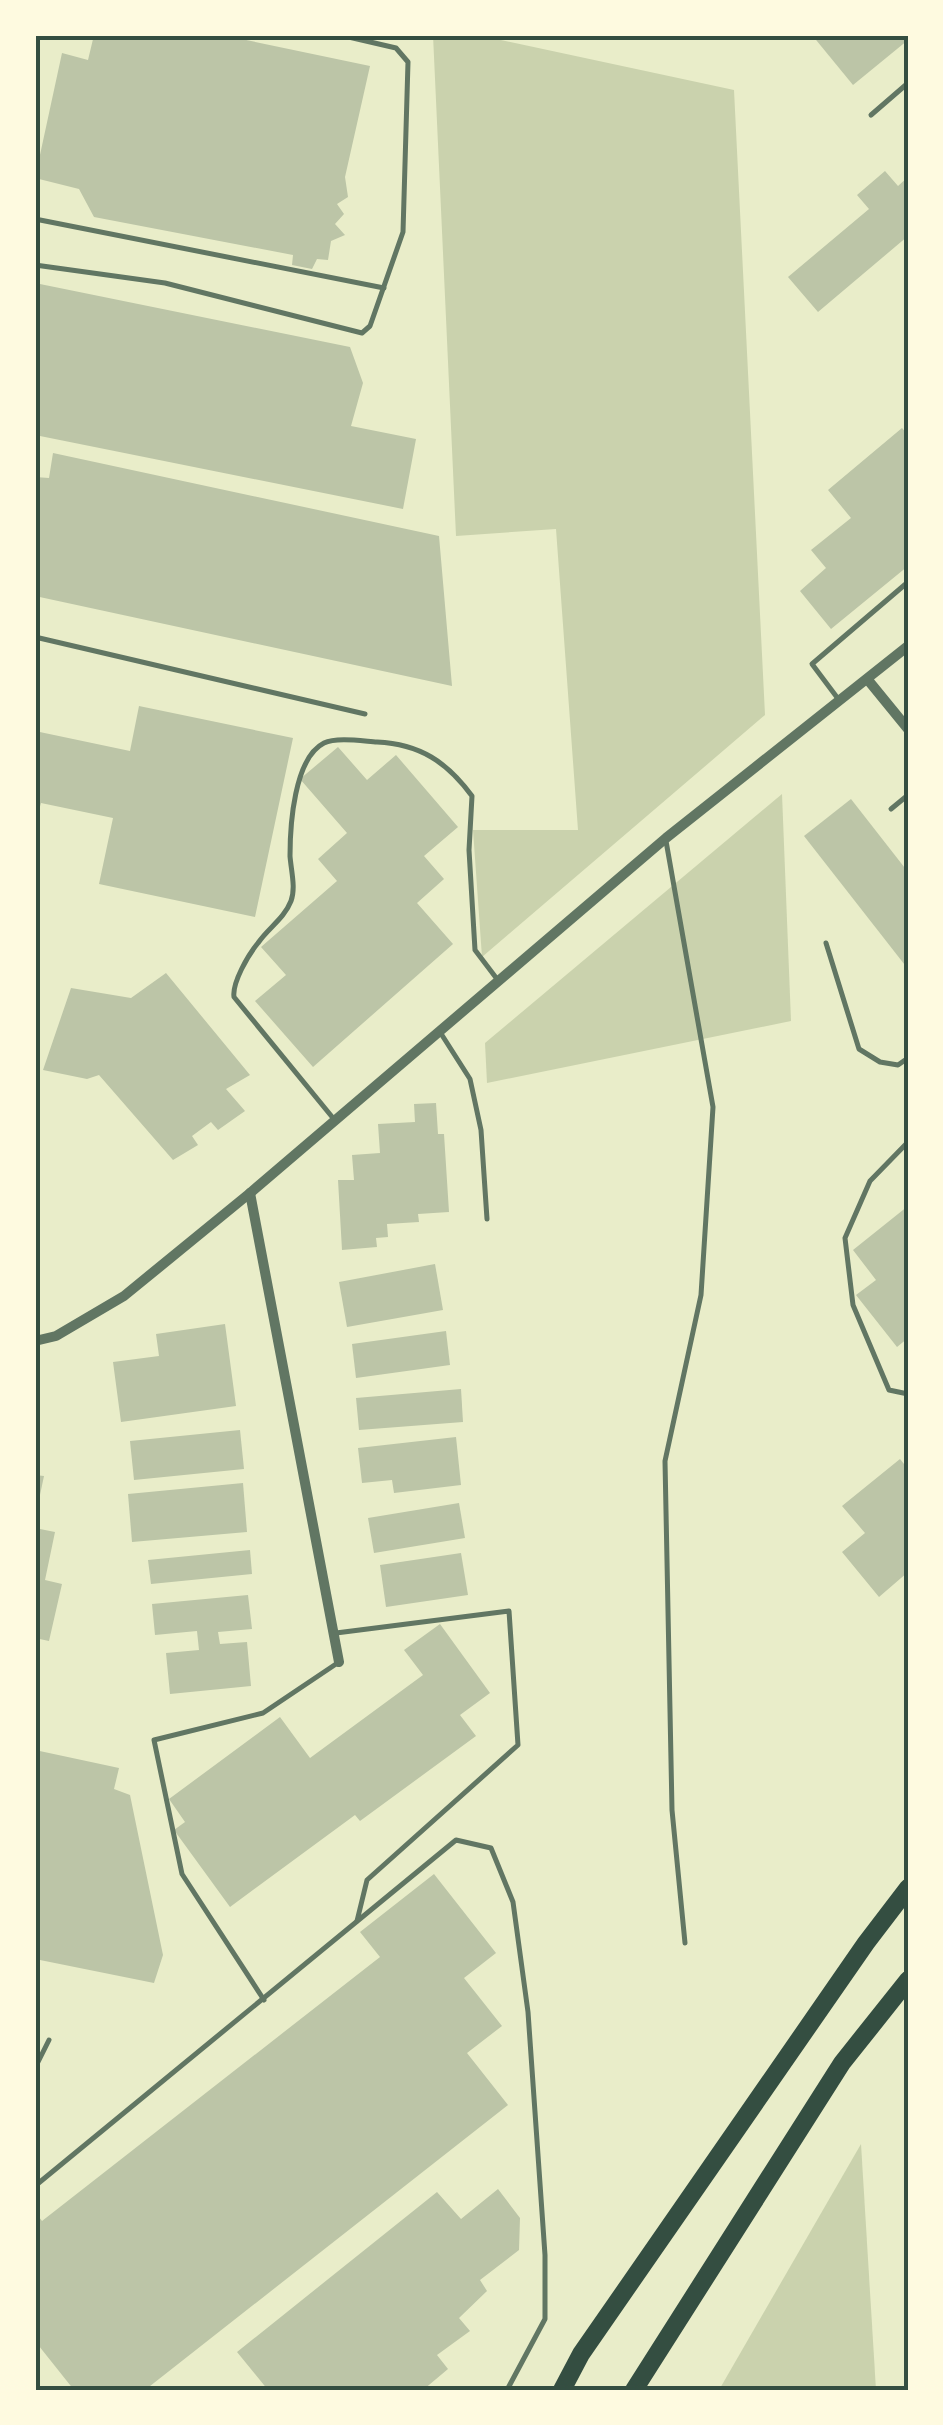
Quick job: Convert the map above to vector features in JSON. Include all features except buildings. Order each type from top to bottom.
[{"type":"highway","points":[[562,2390],[592,2338],[908,1888]]},
{"type":"highway","points":[[634,2390],[842,2063],[908,1980]]},
{"type":"street","points":[[35,1342],[56,1336],[124,1296],[250,1194],[666,838],[908,646]]},
{"type":"street","points":[[868,680],[908,729]]},
{"type":"street","points":[[250,1194],[339,1662]]},
{"type":"lane","points":[[35,265],[165,284],[362,333],[370,326],[404,232],[408,62],[396,48],[340,35]]},
{"type":"lane","points":[[871,115],[908,83]]},
{"type":"lane","points":[[35,219],[384,288]]},
{"type":"lane","points":[[840,702],[812,664],[907,585]]},
{"type":"lane","points":[[35,638],[366,714]]},
{"type":"lane","points":[[335,1120],[234,997],[233,988],[256,944],[284,914],[293,897],[290,851],[299,774],[313,752],[326,741],[382,742],[431,754],[454,771],[472,796],[469,850],[475,950],[498,982]]},
{"type":"lane","points":[[891,809],[908,795]]},
{"type":"lane","points":[[666,838],[713,1107],[701,1295],[665,1461],[672,1810],[685,1943]]},
{"type":"lane","points":[[826,942],[859,1048],[880,1062],[898,1065],[908,1058]]},
{"type":"lane","points":[[440,1032],[470,1078],[481,1130],[488,1218]]},
{"type":"lane","points":[[908,1142],[870,1181],[846,1238],[854,1305],[889,1390],[908,1394]]},
{"type":"lane","points":[[333,1633],[509,1611],[518,1745],[367,1880],[357,1922]]},
{"type":"lane","points":[[264,2000],[182,1874],[154,1740],[263,1713],[339,1662]]},
{"type":"lane","points":[[35,2186],[456,1840],[491,1848],[513,1902],[528,2012],[545,2255],[545,2318],[507,2390]]},
{"type":"lane","points":[[35,2068],[49,2040]]},
{"type":"green space","points":[[433,35],[478,35],[734,90],[765,715],[482,957],[473,830],[578,830],[556,529],[456,536]]},
{"type":"green space","points":[[782,794],[791,1021],[487,1083],[485,1043]]},
{"type":"green space","points":[[861,2144],[876,2390],[719,2390]]}]
